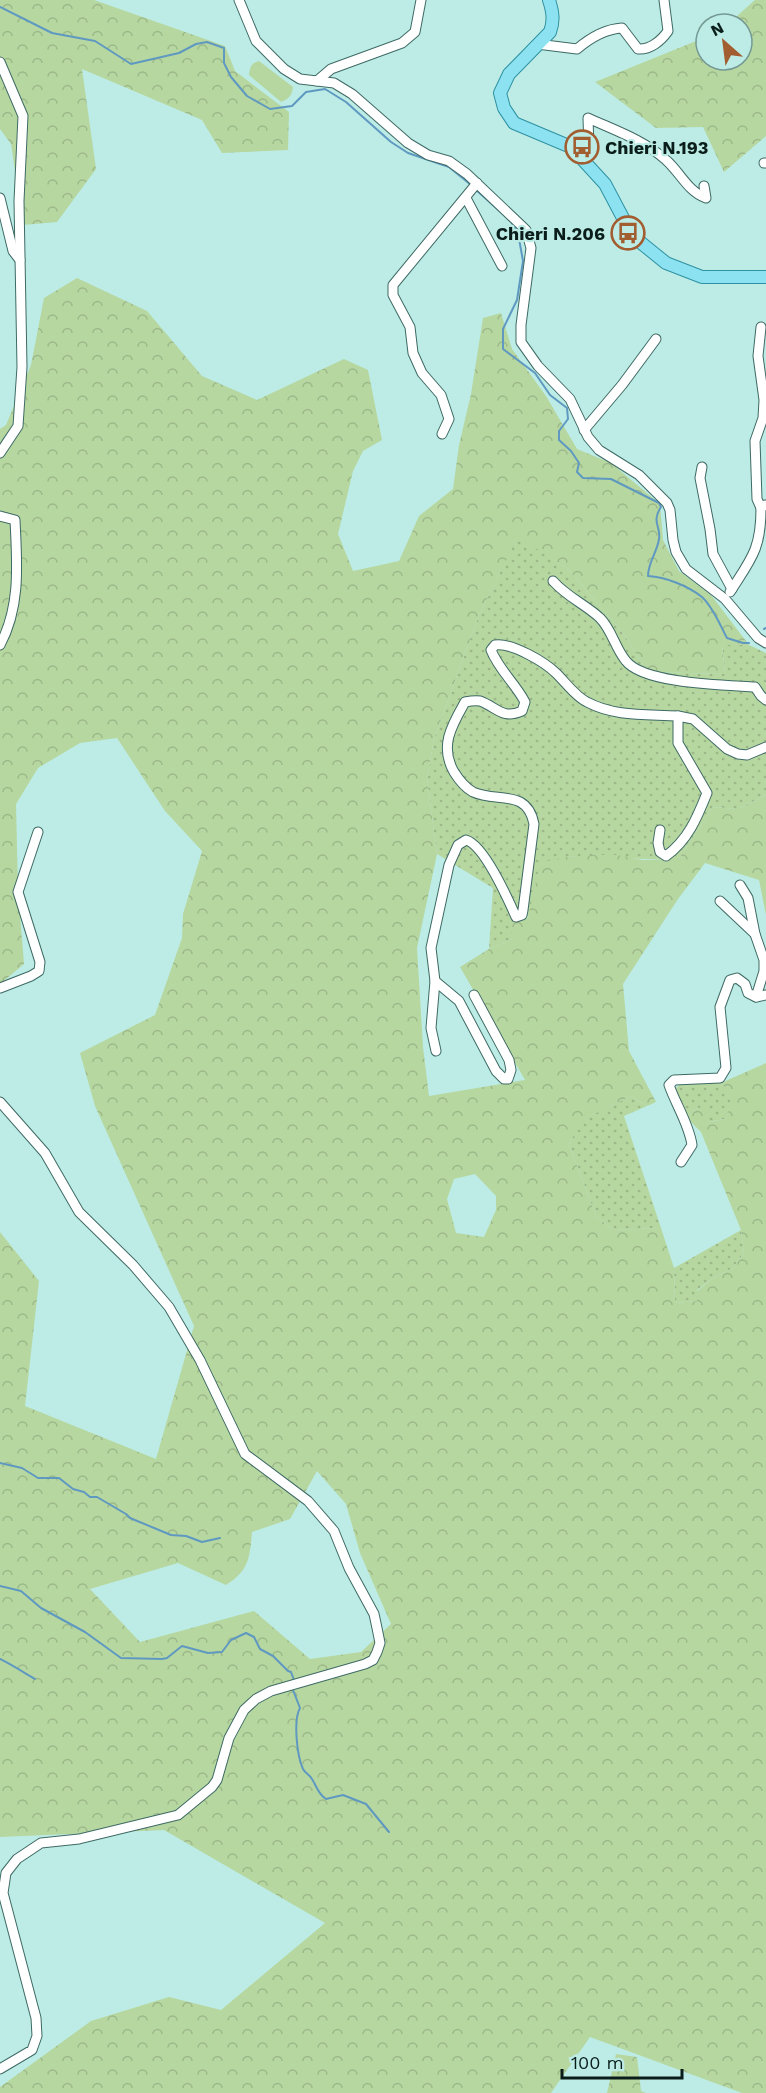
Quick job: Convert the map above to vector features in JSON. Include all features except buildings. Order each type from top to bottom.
[{"type":"main road","points":[[549,0],[553,15],[550,33],[509,74],[500,93],[504,108],[514,123],[571,147],[605,184],[624,220],[640,242],[666,263],[702,277],[766,277]]},
{"type":"street","points":[[239,0],[251,32],[267,54],[284,69],[300,79],[334,83],[352,94],[408,143],[428,155],[449,161],[526,230],[531,248],[521,342],[537,366],[570,399],[584,430],[599,450],[639,475],[668,503],[676,552],[686,569],[725,599],[758,638],[766,643]]},
{"type":"street","points":[[317,81],[331,69],[402,43],[415,32],[421,0]]},
{"type":"street","points":[[537,44],[577,49],[598,34],[613,28],[622,28],[632,44],[638,50],[643,50],[663,38],[668,31],[664,0]]},
{"type":"street","points":[[0,62],[23,116],[19,201],[22,367],[18,426],[0,453]]},
{"type":"street","points":[[587,163],[590,148],[588,118],[647,146],[666,160],[697,195],[706,198],[704,186]]},
{"type":"street","points":[[442,434],[448,419],[441,395],[422,373],[413,352],[410,327],[393,295],[393,285],[477,184]]},
{"type":"street","points":[[468,195],[502,266]]},
{"type":"street","points":[[0,198],[13,251],[20,260]]},
{"type":"street","points":[[725,599],[756,551],[761,531],[764,507],[758,499],[755,441],[763,418],[764,400],[759,356],[761,327]]},
{"type":"street","points":[[584,430],[622,385],[656,339]]},
{"type":"street","points":[[702,467],[700,478],[713,554],[732,589]]},
{"type":"street","points":[[0,516],[15,520],[18,584],[8,630],[0,645]]},
{"type":"street","points":[[553,580],[564,593],[600,618],[613,636],[625,661],[634,669],[669,680],[755,687],[760,696],[766,699]]},
{"type":"street","points":[[436,1052],[431,1028],[435,981],[431,948],[449,865],[458,845],[466,840],[473,842],[497,876],[516,917],[522,915],[523,910],[534,824],[532,814],[514,798],[474,792],[461,782],[448,762],[446,745],[453,724],[465,702],[478,700],[503,714],[515,714],[522,711],[525,702],[496,664],[491,650],[495,645],[502,644],[534,658],[554,671],[584,701],[610,712],[693,719],[727,749],[738,754],[747,755],[766,747]]},
{"type":"street","points":[[660,830],[658,843],[660,852],[666,856],[677,848],[696,822],[707,792],[678,743],[678,716]]},
{"type":"street","points":[[0,988],[39,971],[40,962],[18,892],[38,832]]},
{"type":"street","points":[[681,1162],[692,1145],[690,1132],[669,1085],[674,1080],[720,1078],[726,1068],[720,1007],[730,980],[737,978],[745,984],[748,993],[761,996],[764,960],[755,934],[748,898],[740,885]]},
{"type":"street","points":[[720,901],[755,934]]},
{"type":"street","points":[[435,981],[459,1001],[496,1071],[504,1079],[508,1079],[511,1070],[509,1059],[474,995]]},
{"type":"street","points":[[0,1102],[45,1153],[79,1212],[133,1265],[169,1307],[200,1360],[244,1454],[308,1501],[334,1531],[349,1568],[374,1614],[380,1643],[373,1660],[271,1691],[256,1699],[244,1710],[229,1738],[217,1780],[212,1787],[178,1815],[79,1839],[41,1843],[17,1859],[6,1873],[3,1893],[36,2018],[37,2036],[32,2050],[0,2069]]},
{"type":"green space","points":[[0,0],[94,0],[225,46],[235,71],[289,112],[288,150],[222,153],[202,120],[82,69],[96,169],[57,222],[23,225],[11,144],[0,129]]},
{"type":"green space","points":[[755,0],[766,0],[766,136],[724,172],[703,127],[656,128],[595,82],[694,42],[694,72],[754,72],[754,12],[742,12]]},
{"type":"green space","points":[[259,61],[293,87],[286,100],[281,102],[249,75],[251,66]]},
{"type":"green space","points":[[77,278],[147,311],[202,376],[257,400],[344,359],[368,370],[382,440],[363,451],[353,471],[338,534],[353,571],[399,561],[419,516],[453,489],[483,318],[501,313],[512,349],[546,396],[577,449],[611,463],[660,504],[663,540],[679,571],[711,595],[749,645],[722,645],[725,674],[648,672],[623,633],[568,569],[518,537],[479,615],[434,739],[427,779],[437,854],[417,948],[423,1047],[429,1096],[525,1080],[460,967],[489,949],[512,939],[512,922],[528,918],[540,863],[565,857],[594,855],[617,855],[643,860],[678,860],[713,807],[738,809],[766,795],[766,915],[759,880],[705,863],[678,899],[623,984],[629,1051],[656,1102],[647,1106],[631,1096],[582,1120],[569,1144],[596,1216],[613,1230],[661,1228],[674,1268],[675,1303],[697,1301],[697,1291],[713,1278],[733,1268],[744,1253],[741,1230],[701,1132],[686,1117],[703,1107],[709,1115],[709,1122],[725,1119],[730,1100],[721,1083],[766,1063],[766,2093],[742,2093],[590,2037],[551,2093],[0,2093],[0,2087],[91,2021],[169,1997],[221,2010],[325,1923],[164,1830],[0,1837],[0,1232],[39,1281],[25,1406],[156,1459],[194,1326],[95,1106],[80,1053],[155,1015],[182,938],[183,914],[202,851],[165,811],[117,738],[80,743],[38,768],[16,804],[18,890],[24,964],[0,984],[0,429],[6,425],[31,365],[44,298]],"holes":[[[475,1174],[496,1196],[496,1210],[484,1237],[456,1233],[447,1199],[454,1179]],[[317,1471],[346,1504],[360,1553],[391,1624],[361,1652],[310,1659],[254,1611],[140,1642],[90,1589],[178,1563],[226,1585],[234,1580],[247,1563],[252,1532],[290,1519]]]},
{"type":"green space","points":[[518,536],[568,569],[623,633],[648,672],[725,674],[722,644],[749,645],[766,653],[766,795],[738,809],[713,807],[678,860],[565,857],[512,939],[489,949],[493,888],[437,854],[427,779],[434,739],[479,615]]},
{"type":"green space","points":[[681,1083],[721,1083],[730,1092],[731,1109],[725,1119],[708,1122],[698,1108],[686,1117],[674,1090]]},
{"type":"green space","points":[[631,1096],[647,1106],[624,1116],[661,1228],[613,1230],[596,1216],[569,1144],[581,1120]]},
{"type":"green space","points":[[741,1230],[744,1253],[733,1268],[713,1278],[697,1290],[697,1301],[675,1303],[674,1268]]},
{"type":"green space","points":[[616,2054],[637,2057],[641,2091],[646,2093],[607,2093]]},
{"type":"waterway","points":[[0,7],[52,33],[95,41],[131,64],[179,53],[196,44],[207,42],[224,48],[224,63],[231,77],[247,96],[270,109],[292,106],[306,92],[325,89],[346,102],[391,142],[408,153],[449,167],[471,185]]},
{"type":"waterway","points":[[475,189],[510,220],[518,233],[523,261],[517,300],[503,329],[503,349],[535,373],[550,395],[567,408],[568,419],[559,431],[559,440],[571,451],[579,463],[577,472],[583,478],[611,479],[659,503],[661,507],[656,520],[659,539],[649,566],[648,576],[669,580],[696,593],[710,606],[727,638],[749,643]]},
{"type":"waterway","points":[[0,1463],[22,1468],[38,1478],[59,1478],[73,1489],[84,1492],[90,1497],[97,1497],[130,1518],[171,1535],[186,1536],[202,1542],[220,1538]]},
{"type":"waterway","points":[[0,1586],[21,1591],[41,1608],[85,1632],[121,1658],[162,1659],[167,1658],[182,1646],[208,1653],[222,1652],[231,1640],[246,1633],[254,1637],[260,1649],[273,1656],[291,1672],[294,1680]]},
{"type":"waterway","points":[[0,1659],[35,1679]]},
{"type":"waterway","points":[[293,1690],[300,1708],[297,1721],[299,1756],[304,1770],[319,1793],[326,1799],[343,1795],[366,1804],[389,1832]]},
{"type":"place","name":"Chieri N.193","points":[[582,147]]},
{"type":"place","name":"Chieri N.206","points":[[628,233]]}]
